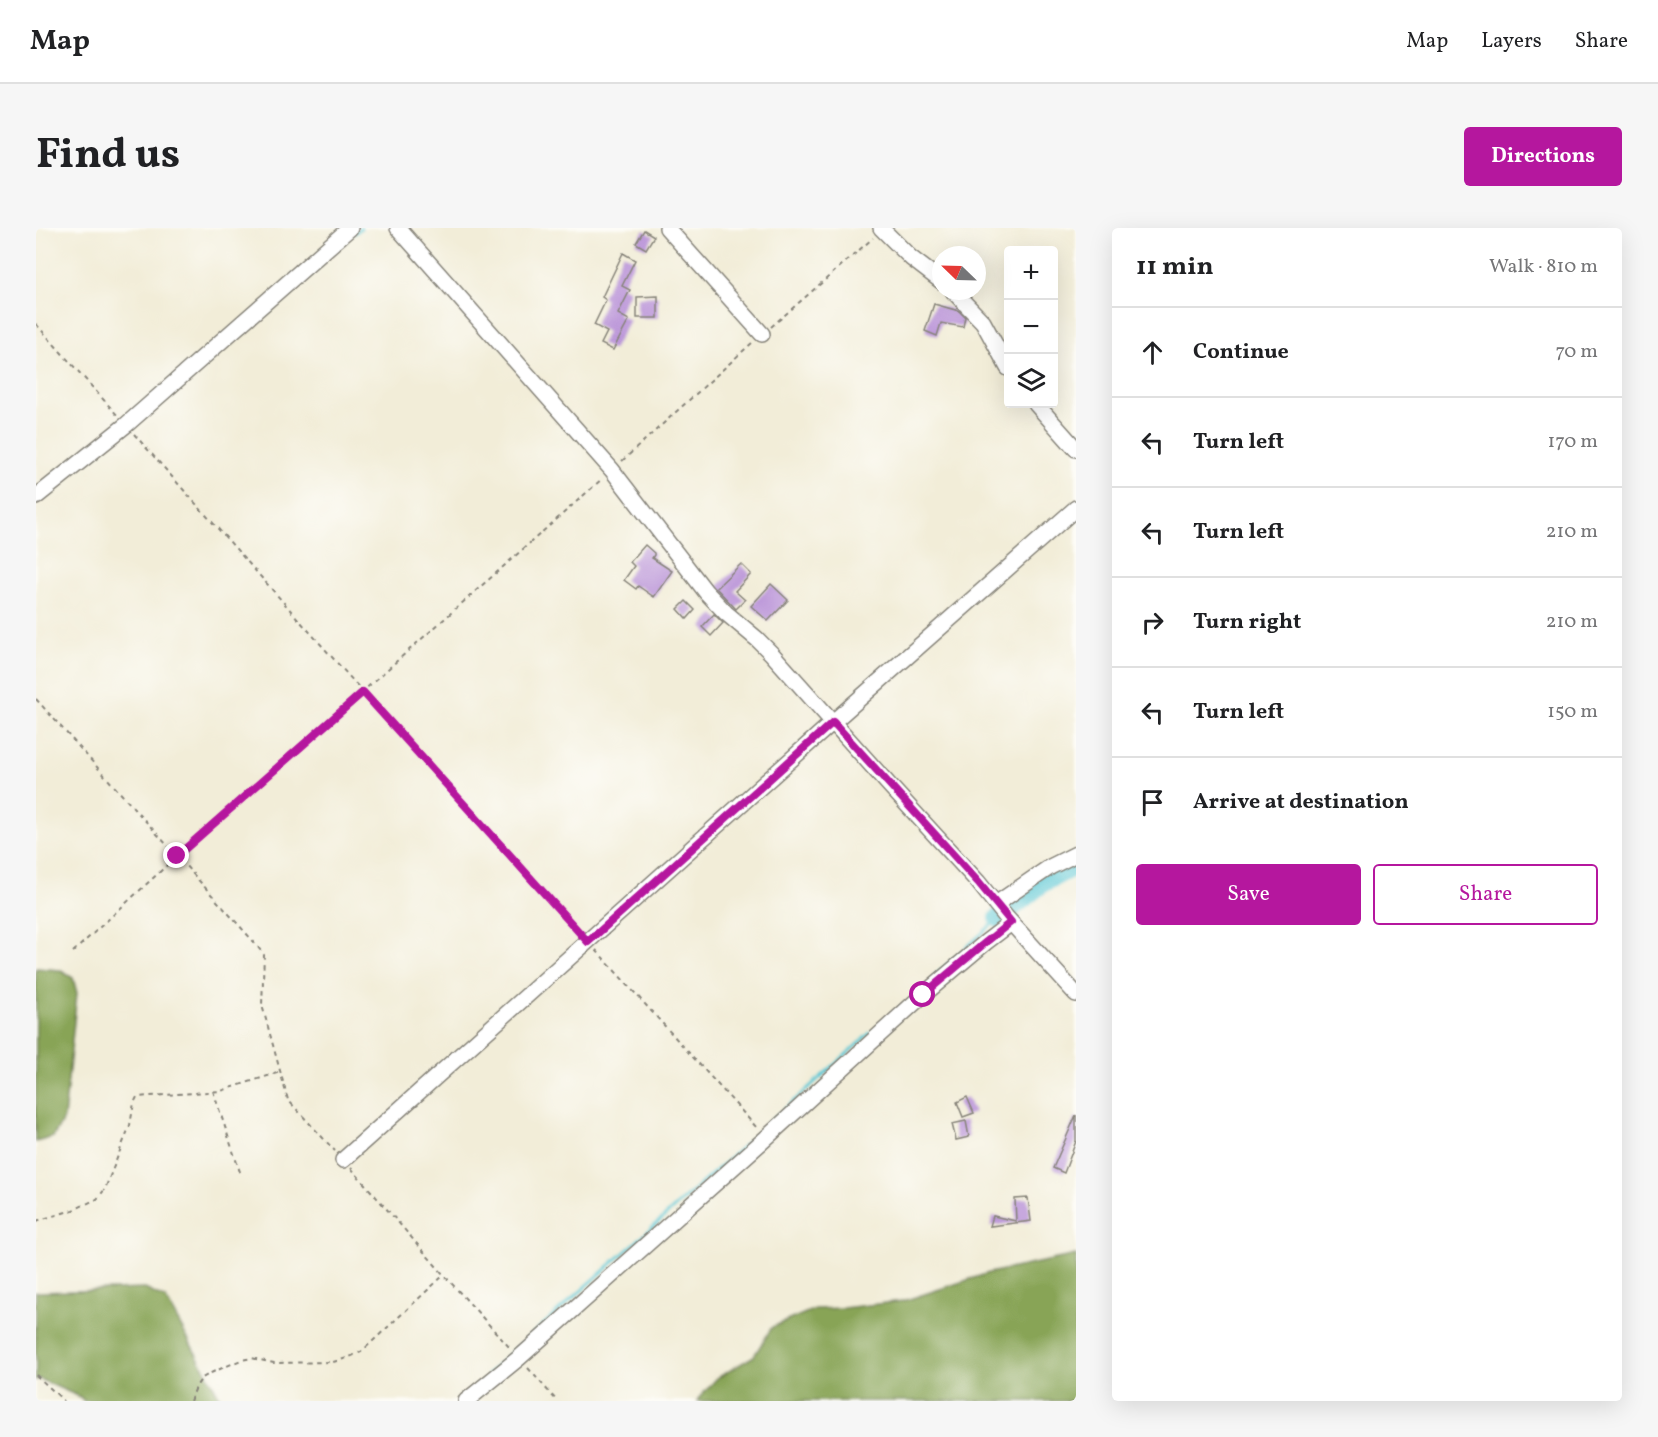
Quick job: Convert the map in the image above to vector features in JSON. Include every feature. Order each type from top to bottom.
[{"type":"street","points":[[36,497],[126,425],[350,228]]},
{"type":"street","points":[[398,228],[612,470],[706,592],[726,613],[757,639],[978,882],[1076,994]]},
{"type":"street","points":[[667,228],[762,334]]},
{"type":"street","points":[[882,229],[911,258],[932,274]]},
{"type":"street","points":[[962,300],[983,322],[1004,361]]},
{"type":"street","points":[[1040,408],[1076,449]]},
{"type":"street","points":[[343,1160],[1076,508]]},
{"type":"street","points":[[466,1401],[515,1354],[757,1146],[923,995],[986,942],[1003,913],[1050,867],[1076,854]]},
{"type":"path","points":[[73,952],[177,856],[882,229]]},
{"type":"path","points":[[36,324],[363,692],[757,1129]]},
{"type":"path","points":[[36,699],[255,942],[264,955],[262,1005],[288,1100],[557,1401]]},
{"type":"path","points":[[36,1221],[73,1210],[100,1197],[130,1125],[137,1097],[221,1091],[280,1072]]},
{"type":"path","points":[[213,1091],[241,1175]]},
{"type":"path","points":[[190,1401],[202,1378],[241,1360],[258,1359],[274,1363],[333,1362],[361,1352],[444,1275]]},
{"type":"path","points":[[36,1375],[64,1401]]},
{"type":"green space","points":[[36,968],[60,970],[73,978],[77,993],[64,1118],[53,1137],[36,1142]]},
{"type":"green space","points":[[1076,1255],[1076,1401],[698,1401],[717,1378],[754,1356],[772,1327],[815,1309],[903,1301],[989,1273]]},
{"type":"green space","points":[[145,1289],[166,1299],[222,1401],[84,1401],[80,1397],[39,1379],[36,1380],[36,1292]]},
{"type":"building","points":[[644,230],[654,236],[646,249],[636,243]]},
{"type":"building","points":[[623,253],[635,260],[622,286],[630,290],[618,314],[629,320],[613,350],[601,344],[607,332],[594,325],[606,300],[602,297]]},
{"type":"building","points":[[658,296],[658,318],[637,318],[637,297]]},
{"type":"building","points":[[934,304],[959,311],[965,317],[963,327],[941,323],[937,336],[925,331]]},
{"type":"building","points":[[645,545],[654,553],[652,558],[672,571],[654,597],[638,586],[636,589],[624,580],[634,566],[630,562]]},
{"type":"building","points":[[741,564],[751,574],[735,591],[745,600],[736,609],[716,588]]},
{"type":"building","points":[[771,584],[788,600],[768,621],[751,606]]},
{"type":"building","points":[[686,601],[695,610],[687,619],[678,609]]},
{"type":"building","points":[[714,614],[723,623],[711,636],[702,627]]},
{"type":"building","points":[[967,1097],[974,1113],[963,1117],[957,1102]]},
{"type":"building","points":[[1076,1115],[1076,1141],[1064,1173],[1053,1168]]},
{"type":"building","points":[[966,1121],[969,1137],[956,1140],[952,1124]]},
{"type":"building","points":[[1028,1198],[1031,1221],[990,1226],[993,1216],[1016,1221],[1015,1199]]},
{"type":"waterway","points":[[355,233],[361,228]]},
{"type":"waterway","points":[[999,918],[1042,883],[1076,865]]},
{"type":"waterway","points":[[936,975],[999,918]]},
{"type":"waterway","points":[[488,1374],[870,1033]]},
{"type":"route","points":[[177,856],[363,692],[588,942],[833,722],[978,882],[1011,922],[923,995]]}]
